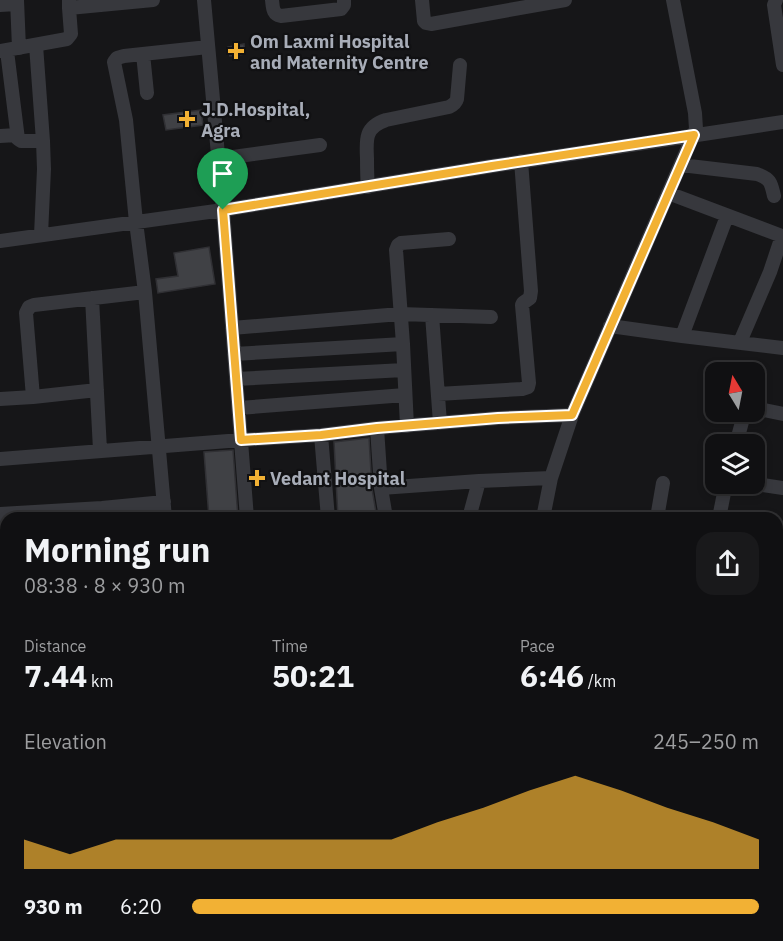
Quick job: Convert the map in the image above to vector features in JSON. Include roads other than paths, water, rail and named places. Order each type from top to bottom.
[{"type":"street","points":[[9,50],[70,37],[69,4],[154,0]]},
{"type":"street","points":[[204,0],[247,512]]},
{"type":"street","points":[[272,0],[274,12],[281,16],[341,9],[344,0]]},
{"type":"street","points":[[422,0],[424,21],[431,24],[565,0]]},
{"type":"street","points":[[481,0],[483,15]]},
{"type":"street","points":[[544,512],[551,478],[572,415],[696,129],[695,112],[673,0]]},
{"type":"street","points":[[776,0],[774,5],[783,65]]},
{"type":"street","points":[[0,5],[17,2],[9,50],[18,139],[43,141]]},
{"type":"street","points":[[36,45],[44,169],[41,235]]},
{"type":"street","points":[[165,512],[145,292],[126,120],[114,62],[117,58],[208,47]]},
{"type":"street","points":[[143,54],[147,93]]},
{"type":"street","points":[[368,187],[366,142],[372,128],[386,120],[453,105],[456,102],[460,65]]},
{"type":"street","points":[[0,241],[223,210],[521,161],[783,122]]},
{"type":"street","points":[[0,136],[17,135]]},
{"type":"street","points":[[218,159],[320,145]]},
{"type":"street","points":[[438,394],[528,387],[522,305],[530,298],[531,291],[521,161]]},
{"type":"street","points":[[681,165],[757,174],[771,183],[774,196]]},
{"type":"street","points":[[668,193],[782,236],[776,273],[740,342]]},
{"type":"street","points":[[682,336],[727,216]]},
{"type":"street","points":[[406,426],[404,344],[400,314],[397,247],[401,243],[449,239]]},
{"type":"street","points":[[33,397],[27,310],[34,305],[145,292]]},
{"type":"street","points":[[92,298],[100,450]]},
{"type":"street","points":[[232,328],[400,314],[491,317]]},
{"type":"street","points":[[432,315],[440,423]]},
{"type":"street","points":[[610,326],[783,348]]},
{"type":"street","points":[[234,354],[404,344]]},
{"type":"street","points":[[236,379],[404,370]]},
{"type":"street","points":[[0,399],[97,390]]},
{"type":"street","points":[[239,408],[405,394]]},
{"type":"street","points":[[765,410],[783,414]]},
{"type":"street","points":[[0,459],[321,435],[498,418],[572,415]]},
{"type":"street","points":[[377,428],[385,512]]},
{"type":"street","points":[[321,435],[327,512]]},
{"type":"street","points":[[381,488],[551,478]]},
{"type":"street","points":[[471,512],[479,481]]},
{"type":"street","points":[[658,512],[663,483]]},
{"type":"street","points":[[765,485],[783,488]]},
{"type":"street","points":[[720,512],[724,494]]},
{"type":"street","points":[[108,512],[164,502]]},
{"type":"place","name":"Om Laxmi Hospital and Maternity Centre","points":[[236,51]]},
{"type":"place","name":"J.D.Hospital, Agra","points":[[187,119]]},
{"type":"place","name":"Vedant Hospital","points":[[257,478]]}]
